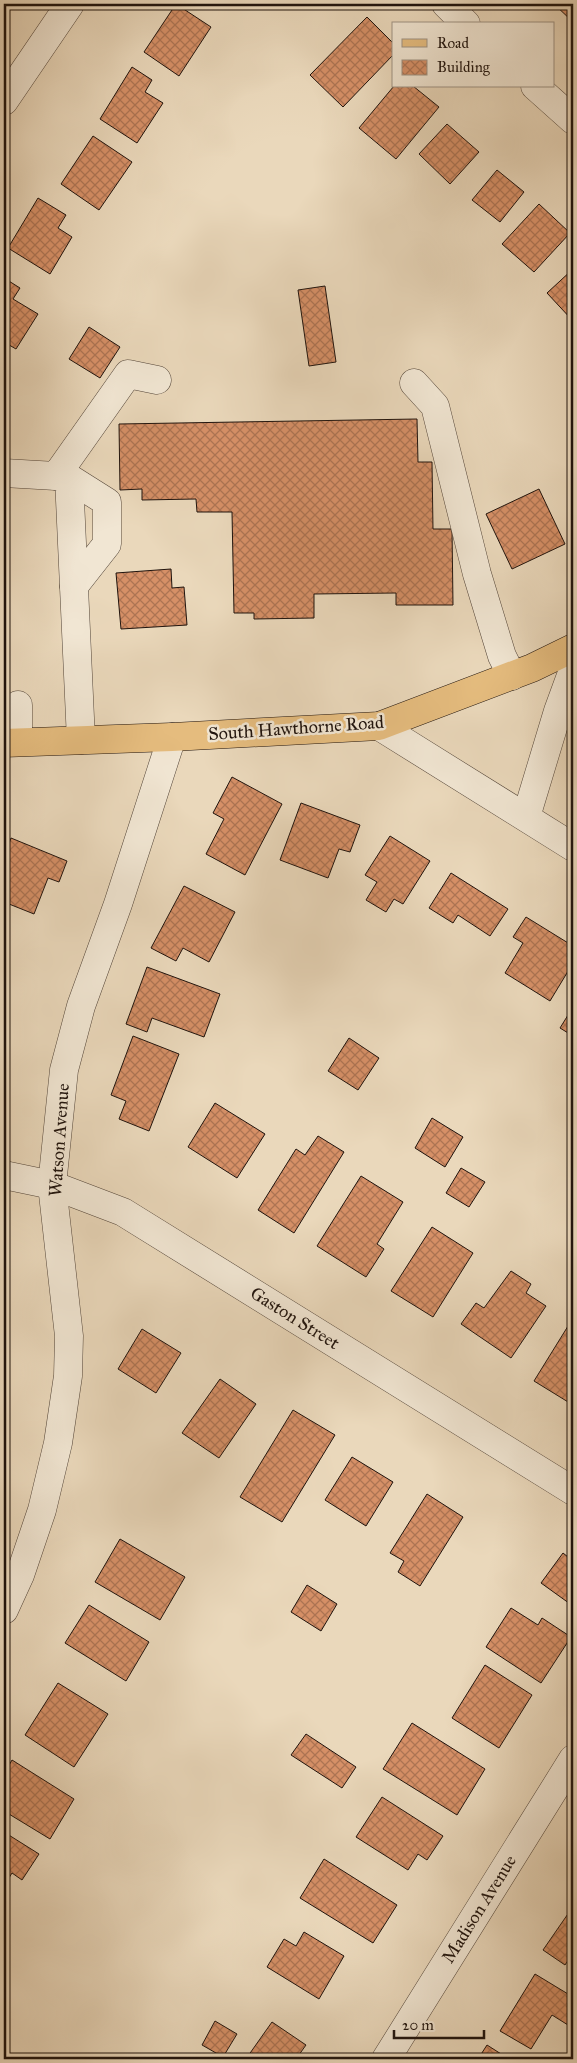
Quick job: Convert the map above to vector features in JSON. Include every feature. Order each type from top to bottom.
[{"type":"main road","name":"South Hawthorne Road","points":[[11,743],[379,726],[532,668],[573,648]]},
{"type":"street","points":[[4,101],[70,4]]},
{"type":"street","points":[[446,4],[464,22]]},
{"type":"street","points":[[537,88],[573,120]]},
{"type":"street","points":[[81,740],[74,586],[63,477],[128,374],[157,380]]},
{"type":"street","points":[[414,384],[435,406],[477,574],[502,656],[512,676]]},
{"type":"street","points":[[4,473],[63,477],[107,502],[107,544],[74,586]]},
{"type":"street","points":[[526,817],[558,711],[573,670]]},
{"type":"street","points":[[11,743],[18,705]]},
{"type":"street","points":[[379,726],[573,847]]},
{"type":"street","name":"Watson Avenue","points":[[4,1610],[20,1575],[42,1510],[58,1443],[68,1376],[69,1336],[52,1185],[64,1070],[81,1006],[118,904],[172,737]]},
{"type":"street","name":"Gaston Street","points":[[4,1175],[52,1185],[123,1212],[573,1490]]},
{"type":"street","name":"Madison Avenue","points":[[386,2059],[573,1759]]},
{"type":"building","points":[[176,4],[211,27],[179,76],[144,52]]},
{"type":"building","points":[[554,4],[573,4],[573,22]]},
{"type":"building","points":[[367,17],[392,42],[392,56],[343,107],[310,75]]},
{"type":"building","points":[[132,67],[152,80],[145,92],[163,103],[137,143],[100,119]]},
{"type":"building","points":[[392,88],[415,88],[439,107],[396,159],[359,128]]},
{"type":"building","points":[[447,124],[479,152],[450,184],[419,154]]},
{"type":"building","points":[[93,136],[132,162],[99,210],[61,184]]},
{"type":"building","points":[[497,170],[524,192],[500,222],[472,200]]},
{"type":"building","points":[[38,198],[66,215],[58,228],[72,237],[50,274],[8,248]]},
{"type":"building","points":[[539,204],[570,233],[534,272],[502,244]]},
{"type":"building","points":[[573,269],[573,321],[547,293]]},
{"type":"building","points":[[4,278],[20,288],[13,299],[38,314],[16,349],[4,342]]},
{"type":"building","points":[[325,286],[336,362],[309,366],[298,290]]},
{"type":"building","points":[[89,327],[120,347],[100,378],[69,359]]},
{"type":"building","points":[[417,419],[418,462],[432,462],[433,529],[452,529],[453,605],[396,605],[396,593],[314,594],[314,618],[254,619],[254,613],[234,613],[232,512],[197,512],[196,499],[142,500],[142,489],[120,490],[119,424]]},
{"type":"building","points":[[539,489],[565,544],[512,569],[486,514]]},
{"type":"building","points":[[171,569],[172,588],[184,587],[187,625],[121,629],[116,573]]},
{"type":"building","points":[[232,777],[282,804],[245,875],[206,854],[224,819],[213,813]]},
{"type":"building","points":[[301,803],[360,825],[350,852],[339,849],[328,878],[280,860]]},
{"type":"building","points":[[390,836],[430,861],[403,904],[394,899],[386,912],[366,900],[377,882],[365,875]]},
{"type":"building","points":[[11,838],[67,861],[59,882],[48,878],[34,914],[4,902],[4,857]]},
{"type":"building","points":[[451,873],[508,909],[490,936],[458,915],[453,923],[429,908]]},
{"type":"building","points":[[184,886],[235,912],[209,962],[183,948],[176,961],[151,948]]},
{"type":"building","points":[[526,917],[573,946],[573,963],[550,1001],[505,973],[523,943],[513,937]]},
{"type":"building","points":[[147,967],[220,994],[204,1037],[152,1018],[147,1032],[126,1024]]},
{"type":"building","points":[[573,1007],[573,1036],[560,1028]]},
{"type":"building","points":[[133,1036],[179,1054],[149,1131],[119,1119],[126,1101],[111,1095]]},
{"type":"building","points":[[349,1038],[379,1058],[358,1090],[328,1071]]},
{"type":"building","points":[[215,1103],[265,1134],[237,1178],[188,1147]]},
{"type":"building","points":[[432,1118],[463,1137],[445,1167],[415,1148]]},
{"type":"building","points":[[318,1136],[344,1152],[294,1233],[258,1210],[296,1149],[305,1155]]},
{"type":"building","points":[[461,1168],[485,1182],[469,1207],[446,1193]]},
{"type":"building","points":[[361,1176],[403,1202],[377,1244],[384,1249],[366,1277],[317,1246]]},
{"type":"building","points":[[432,1227],[473,1253],[433,1317],[391,1291]]},
{"type":"building","points":[[511,1271],[531,1284],[526,1293],[546,1306],[511,1358],[461,1324],[476,1303],[484,1308]]},
{"type":"building","points":[[573,1318],[573,1405],[534,1381]]},
{"type":"building","points":[[142,1329],[181,1353],[156,1393],[118,1369]]},
{"type":"building","points":[[220,1379],[256,1404],[219,1458],[182,1433]]},
{"type":"building","points":[[293,1410],[335,1435],[282,1522],[240,1497]]},
{"type":"building","points":[[352,1457],[393,1482],[366,1526],[325,1500]]},
{"type":"building","points":[[427,1494],[463,1517],[420,1586],[398,1572],[404,1561],[390,1553]]},
{"type":"building","points":[[120,1539],[185,1577],[160,1620],[95,1582]]},
{"type":"building","points":[[563,1553],[573,1561],[573,1606],[541,1583]]},
{"type":"building","points":[[307,1585],[337,1604],[321,1631],[291,1612]]},
{"type":"building","points":[[89,1605],[149,1642],[126,1681],[65,1643]]},
{"type":"building","points":[[511,1608],[538,1625],[542,1618],[571,1637],[541,1683],[486,1647]]},
{"type":"building","points":[[485,1665],[532,1695],[499,1748],[452,1718]]},
{"type":"building","points":[[58,1683],[108,1714],[74,1767],[25,1735]]},
{"type":"building","points":[[412,1723],[485,1769],[457,1815],[383,1769]]},
{"type":"building","points":[[306,1734],[356,1767],[342,1788],[291,1755]]},
{"type":"building","points":[[12,1760],[74,1799],[50,1839],[4,1811],[4,1774]]},
{"type":"building","points":[[382,1797],[443,1836],[427,1860],[418,1854],[408,1870],[356,1837]]},
{"type":"building","points":[[4,1832],[39,1854],[22,1880],[12,1873],[4,1886]]},
{"type":"building","points":[[324,1859],[397,1905],[373,1943],[300,1898]]},
{"type":"building","points":[[572,1908],[573,1962],[569,1959],[565,1965],[543,1950]]},
{"type":"building","points":[[304,1932],[344,1956],[319,1999],[267,1967],[284,1939],[296,1946]]},
{"type":"building","points":[[535,1974],[573,1997],[573,2017],[568,2025],[552,2015],[531,2049],[500,2031]]},
{"type":"building","points":[[215,2021],[237,2034],[223,2057],[202,2045]]},
{"type":"building","points":[[272,2022],[306,2045],[296,2059],[252,2059],[248,2056]]},
{"type":"building","points":[[487,2045],[509,2059],[478,2059]]}]
